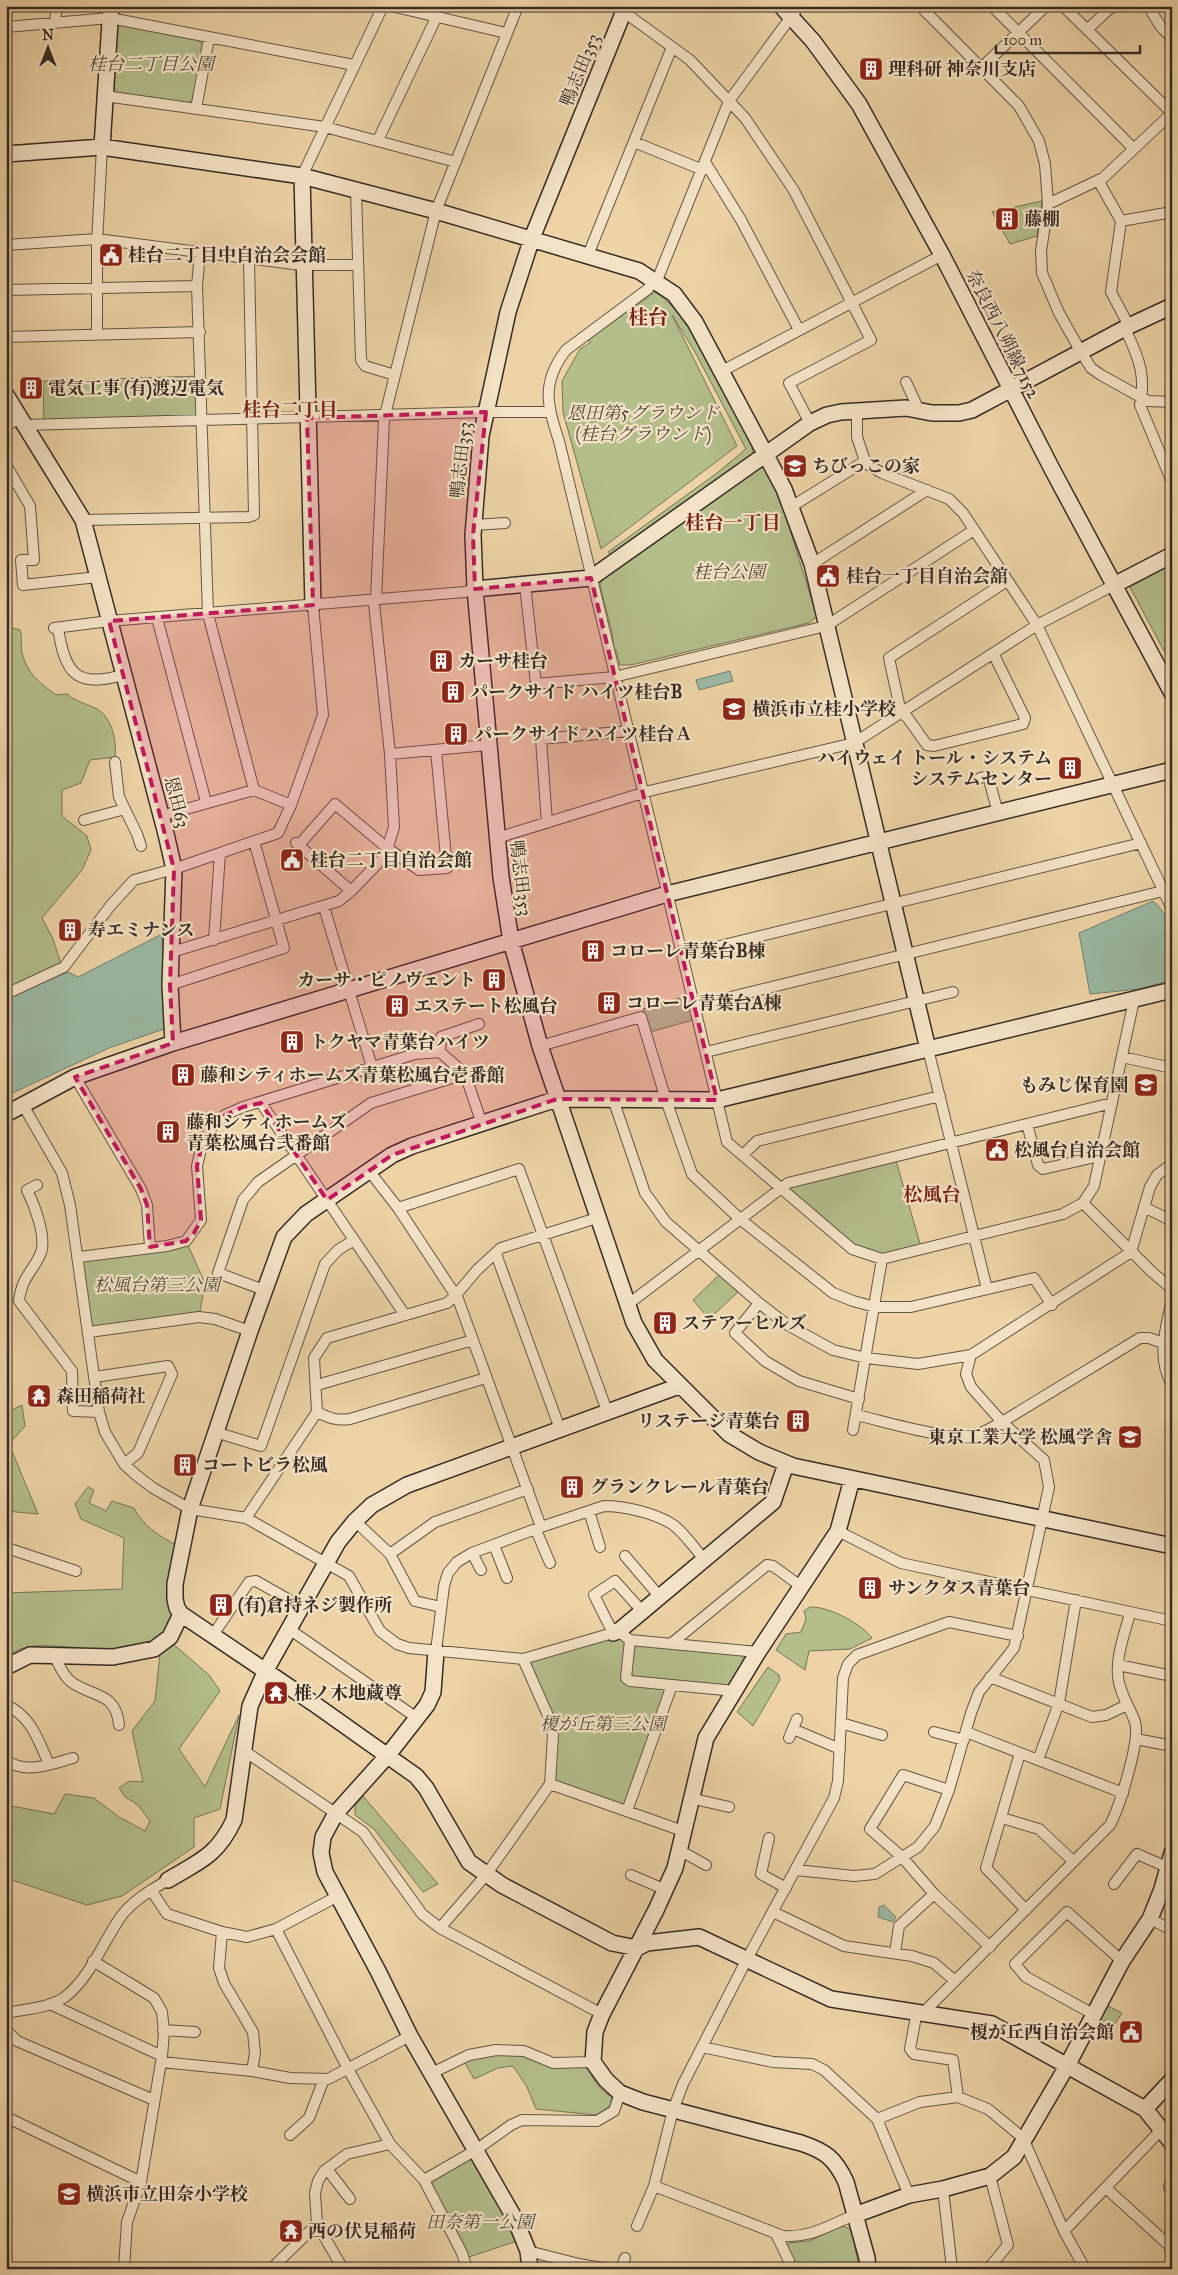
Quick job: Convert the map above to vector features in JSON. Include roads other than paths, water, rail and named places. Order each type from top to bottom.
[{"type":"street","points":[[55,22],[56,6]]},
{"type":"street","points":[[6,994],[64,967],[111,905],[134,880],[174,869],[281,833],[323,716],[313,605],[302,176],[383,6]]},
{"type":"street","points":[[391,6],[506,34]]},
{"type":"street","points":[[172,952],[339,901],[352,892],[385,856],[394,827],[390,754],[374,604],[376,599],[385,415],[436,211],[518,6]]},
{"type":"street","points":[[920,6],[1019,106],[1039,141],[1045,164],[1048,204],[1041,251],[1042,273],[1056,306],[1091,368],[1148,401],[1172,402]]},
{"type":"street","points":[[992,6],[1134,150]]},
{"type":"street","points":[[982,68],[1046,6]]},
{"type":"street","points":[[1048,204],[1098,180],[1134,150],[1172,113],[1063,6]]},
{"type":"street","points":[[1148,6],[1161,27],[1172,38]]},
{"type":"street","points":[[621,8],[690,60],[745,118],[793,189],[871,340],[789,383],[810,423]]},
{"type":"street","name":"鴨志田353","points":[[621,8],[532,238],[508,312],[482,436],[474,525],[475,589],[488,745],[497,838],[511,941],[540,1046],[627,1305],[647,1349],[679,1386],[729,1434],[759,1452],[786,1464],[1043,1517],[1172,1546]]},
{"type":"street","points":[[1088,30],[1109,8]]},
{"type":"street","points":[[791,10],[729,101],[658,278],[654,280],[648,289],[566,350],[556,363],[548,382],[549,412],[559,441],[614,677],[617,681],[727,1142],[852,1249],[882,1259],[1063,1214],[1083,1203],[1094,1186],[1134,1000]]},
{"type":"street","name":"奈良西八朔線7152","points":[[791,10],[859,104],[942,255],[1010,388],[1172,692]]},
{"type":"street","points":[[98,334],[97,239],[110,12]]},
{"type":"street","points":[[6,26],[55,22],[110,12],[210,38],[354,65]]},
{"type":"street","points":[[378,140],[436,18]]},
{"type":"street","points":[[196,109],[210,38]]},
{"type":"street","points":[[588,255],[672,47]]},
{"type":"street","points":[[105,96],[325,127],[456,162]]},
{"type":"street","points":[[634,142],[704,166],[741,220],[799,330]]},
{"type":"street","points":[[6,154],[102,147],[302,176],[532,238],[537,242],[639,271],[674,294],[690,315],[722,371],[765,454],[791,507],[812,564],[905,956],[987,1289]]},
{"type":"street","points":[[1098,180],[1121,221],[1111,292],[1129,326],[1127,333],[1140,361],[1140,405],[1169,467],[1172,482]]},
{"type":"street","points":[[356,190],[361,360],[365,366],[395,375]]},
{"type":"street","points":[[1121,221],[1172,212]]},
{"type":"street","points":[[6,245],[97,239],[303,265],[358,265]]},
{"type":"street","points":[[200,253],[198,286],[208,614],[254,790]]},
{"type":"street","points":[[722,371],[942,255]]},
{"type":"street","points":[[83,520],[206,518],[254,515],[249,259]]},
{"type":"street","points":[[6,290],[198,286]]},
{"type":"street","points":[[123,675],[94,681],[81,678],[64,656],[56,628],[110,621],[313,605],[591,578],[765,454],[810,423],[827,415],[906,408],[932,413],[959,413],[972,410],[1129,326],[1172,306]]},
{"type":"street","points":[[6,337],[200,332]]},
{"type":"street","points":[[906,382],[919,410]]},
{"type":"street","name":"恩田63","points":[[6,395],[83,520],[161,816],[174,869],[170,985],[174,1043]]},
{"type":"street","points":[[6,426],[23,421],[203,420],[549,412]]},
{"type":"street","points":[[857,412],[857,437],[865,460],[882,474],[949,498],[963,513],[1037,625],[1172,909]]},
{"type":"street","points":[[791,507],[865,460]]},
{"type":"street","points":[[6,465],[30,506],[34,560],[21,560],[22,585],[98,576]]},
{"type":"street","points":[[812,564],[927,490]]},
{"type":"street","points":[[474,525],[505,523]]},
{"type":"street","points":[[525,585],[536,684],[614,677],[826,626],[974,530]]},
{"type":"street","points":[[497,838],[546,822],[710,776],[854,743],[994,655],[1037,625],[1172,555]]},
{"type":"street","points":[[994,655],[1026,718],[1023,724],[934,746],[927,745],[902,713],[889,658],[1007,582]]},
{"type":"street","points":[[157,618],[206,802]]},
{"type":"street","points":[[546,822],[541,739],[629,731]]},
{"type":"street","points":[[390,754],[488,745]]},
{"type":"street","points":[[352,892],[297,844],[335,804],[387,848],[419,870],[447,868],[436,750]]},
{"type":"street","points":[[115,762],[119,797],[137,834],[140,846]]},
{"type":"street","points":[[6,1114],[75,1077],[174,1043],[667,894],[1172,770]]},
{"type":"street","points":[[988,776],[998,813]]},
{"type":"street","points":[[161,816],[254,790],[291,805]]},
{"type":"street","points":[[84,820],[125,809]]},
{"type":"street","points":[[170,985],[284,948],[278,921],[254,841]]},
{"type":"street","points":[[683,955],[1141,843]]},
{"type":"street","points":[[214,940],[220,853]]},
{"type":"street","points":[[694,1006],[1163,892]]},
{"type":"street","points":[[324,907],[372,1067]]},
{"type":"street","points":[[1172,990],[717,1100],[557,1099],[412,1146],[392,1155],[370,1172],[306,1214],[284,1237],[250,1330],[190,1509],[175,1584],[175,1598],[177,1608],[181,1614],[416,1776],[426,1788],[469,1862],[486,1875],[612,1943],[637,1948],[646,1943],[699,1937],[831,1999],[885,2009],[920,2012],[992,2024],[1145,2109],[1172,2143]]},
{"type":"street","points":[[706,1052],[953,992]]},
{"type":"street","points":[[540,1046],[641,1017],[666,1100],[692,1174],[740,1219],[833,1293],[852,1302],[875,1307],[911,1307],[1034,1278],[1052,1304]]},
{"type":"street","points":[[440,1052],[441,1037],[479,1024]]},
{"type":"street","points":[[79,1258],[167,1246],[186,1241],[194,1233],[201,1220],[197,1166],[203,1141],[212,1127],[225,1115],[243,1107],[415,1054],[440,1052],[465,1074],[482,1124]]},
{"type":"street","points":[[1122,1057],[1172,1068]]},
{"type":"street","points":[[264,1290],[218,1273],[243,1200],[258,1182],[371,1103],[465,1074]]},
{"type":"street","points":[[75,1077],[140,1189],[147,1205],[150,1247]]},
{"type":"street","points":[[743,1155],[757,1140],[940,1096]]},
{"type":"street","points":[[613,1099],[645,1193],[666,1222],[697,1251],[759,1303],[796,1331],[833,1350],[866,1358],[918,1364],[970,1355],[1052,1304],[1131,1252],[1150,1187],[1157,1176],[1172,1164]]},
{"type":"street","points":[[261,1102],[405,1315]]},
{"type":"street","points":[[627,1305],[788,1183],[1112,1103]]},
{"type":"street","points":[[23,1105],[62,1173],[70,1205],[79,1258],[99,1412],[105,1432],[124,1464],[153,1488],[190,1509],[246,1518],[349,1576],[380,1631],[386,1638],[397,1644],[409,1648],[523,1659],[620,1630],[773,1502],[786,1464]]},
{"type":"street","points":[[1027,1124],[1038,1165],[1043,1169],[1100,1156]]},
{"type":"street","points":[[398,1208],[519,1169],[607,1411]]},
{"type":"street","points":[[370,1172],[398,1208],[456,1295],[513,1446],[550,1564]]},
{"type":"street","points":[[37,1186],[26,1190],[34,1204],[40,1226],[42,1252],[21,1285],[19,1300],[72,1371],[73,1411],[99,1412]]},
{"type":"street","points":[[1083,1203],[1131,1252],[1172,1288]]},
{"type":"street","points":[[1144,1207],[1172,1221]]},
{"type":"street","points":[[246,1518],[318,1412],[314,1358],[327,1338],[447,1303],[477,1270],[501,1248],[597,1218]]},
{"type":"street","points":[[215,1432],[261,1446],[325,1264],[338,1250],[354,1240]]},
{"type":"street","points":[[496,1254],[560,1429]]},
{"type":"street","points":[[853,1430],[882,1259]]},
{"type":"street","points":[[1172,1299],[1163,1343],[1163,1365],[1172,1385]]},
{"type":"street","points":[[759,1303],[735,1333],[765,1361],[799,1381],[859,1399]]},
{"type":"street","points":[[89,1332],[199,1317],[215,1319],[250,1330]]},
{"type":"street","points":[[856,1415],[943,1434],[968,1437],[981,1434],[1140,1338],[1149,1338],[1163,1343]]},
{"type":"street","points":[[317,1385],[473,1340]]},
{"type":"street","points":[[796,1870],[865,1876],[875,1874],[918,1847],[934,1826],[949,1790],[979,1692],[1014,1648],[1049,1487],[1044,1460],[1002,1422],[970,1388],[966,1374],[970,1355]]},
{"type":"street","points":[[95,1377],[168,1366],[172,1374],[138,1453],[124,1464]]},
{"type":"street","points":[[318,1412],[334,1419],[350,1419],[486,1378]]},
{"type":"street","points":[[6,2013],[50,2004],[66,1996],[78,1985],[130,1906],[151,1890],[212,1854],[226,1837],[234,1820],[250,1706],[289,1629],[338,1542],[355,1521],[372,1505],[407,1485],[679,1386]]},
{"type":"street","points":[[852,1479],[838,1531],[758,1652],[706,1738],[679,1850],[666,1890],[602,2014],[595,2032],[593,2062],[606,2080],[620,2093],[643,2102],[820,2150],[835,2162],[841,2171],[855,2214],[868,2269]]},
{"type":"street","points":[[390,1554],[435,1522],[528,1489]]},
{"type":"street","points":[[530,2269],[528,2251],[515,2219],[410,2036],[325,1872],[321,1852],[323,1837],[336,1813],[388,1755],[427,1705],[433,1692],[441,1607],[448,1573],[457,1562],[472,1553],[604,1506],[614,1506],[658,1517],[673,1525],[704,1559]]},
{"type":"street","points":[[589,1511],[600,1547]]},
{"type":"street","points":[[355,1521],[390,1554],[415,1601],[441,1607]]},
{"type":"street","points":[[838,1531],[901,1563],[1172,1621]]},
{"type":"street","points":[[494,1545],[507,1578]]},
{"type":"street","points":[[6,1550],[10,1549],[76,1571]]},
{"type":"street","points":[[472,1553],[481,1570]]},
{"type":"street","points":[[625,1556],[660,1597]]},
{"type":"street","points":[[672,1643],[767,1564],[773,1566],[802,1587]]},
{"type":"street","points":[[213,1635],[249,1582],[256,1581],[302,1607]]},
{"type":"street","points":[[613,1633],[594,1594],[615,1581],[642,1611]]},
{"type":"street","points":[[1038,1760],[1058,1705],[1076,1600]]},
{"type":"street","points":[[958,2097],[953,2060],[914,2054],[910,2049],[920,2012],[990,1947],[1110,1825],[1117,1812],[1136,1739],[1136,1724],[1119,1687],[1118,1665],[1130,1613]]},
{"type":"street","points":[[6,1667],[30,1655],[113,1657],[154,1649],[170,1637],[181,1614]]},
{"type":"street","points":[[637,2226],[654,2186],[673,2110],[683,2084],[747,1959],[834,1798],[838,1781],[843,1678],[848,1664],[857,1655],[949,1622],[1018,1636]]},
{"type":"street","points":[[289,1629],[417,1718]]},
{"type":"street","points":[[613,1633],[622,1634],[630,1640],[758,1652]]},
{"type":"street","points":[[630,1640],[626,1678],[630,1681],[735,1691]]},
{"type":"street","points":[[58,1655],[57,1661],[70,1681],[111,1701],[115,1708],[119,1725]]},
{"type":"street","points":[[440,1928],[486,1875],[550,1784],[553,1735],[550,1720],[523,1659]]},
{"type":"street","points":[[1118,1665],[1172,1676]]},
{"type":"street","points":[[990,1677],[1092,1717],[1106,1715],[1127,1705]]},
{"type":"street","points":[[627,1811],[672,1685]]},
{"type":"street","points":[[6,1705],[18,1710],[26,1718],[49,1764],[28,1768],[14,1766],[6,1760]]},
{"type":"street","points":[[841,1723],[882,1735]]},
{"type":"street","points":[[793,1729],[840,1748]]},
{"type":"street","points":[[934,1732],[965,1736],[1020,1753],[1123,1794]]},
{"type":"street","points":[[1136,1739],[1172,1746]]},
{"type":"street","points":[[243,1750],[363,1832],[371,1840],[422,1914],[440,1928],[602,2014]]},
{"type":"street","points":[[1020,1753],[986,1868],[1026,1910]]},
{"type":"street","points":[[949,1790],[903,1774],[870,1829],[902,1857],[934,1894],[990,1947]]},
{"type":"street","points":[[550,1784],[683,1831]]},
{"type":"street","points":[[690,1798],[729,1807]]},
{"type":"street","points":[[1002,1818],[1039,1829],[1073,1861]]},
{"type":"street","points":[[769,1838],[761,1874],[786,1888]]},
{"type":"street","points":[[679,1850],[706,1865]]},
{"type":"street","points":[[654,2186],[776,2234],[803,2236],[855,2214],[909,2195],[943,2189],[990,2176],[1014,2157],[1023,2138],[1067,2066],[1122,1961],[1150,1919],[1170,1860],[1137,1854],[1114,1884]]},
{"type":"street","points":[[631,1874],[666,1890]]},
{"type":"street","points":[[151,1890],[168,1914],[222,1932],[247,1937],[276,1929],[338,1896]]},
{"type":"street","points":[[895,1953],[899,1926],[934,1894]]},
{"type":"street","points":[[773,1912],[844,1946],[873,1952],[895,1953],[934,1963],[955,1981]]},
{"type":"street","points":[[1093,2014],[1026,1977],[1015,1964],[1067,1912],[1122,1961]]},
{"type":"street","points":[[1150,1919],[1172,1930]]},
{"type":"street","points":[[276,1929],[348,2069],[390,2144],[424,2180],[462,2253],[467,2269]]},
{"type":"street","points":[[222,1932],[219,1968],[224,1983],[253,2032],[255,2053],[252,2071]]},
{"type":"street","points":[[93,1961],[154,1998],[162,2012],[162,2059],[141,2182],[127,2222],[126,2268]]},
{"type":"street","points":[[50,2004],[162,2059],[290,2078],[324,2079],[348,2069],[410,2036]]},
{"type":"street","points":[[163,2030],[195,2032]]},
{"type":"street","points":[[7,2032],[17,2041],[154,2100]]},
{"type":"street","points":[[702,2046],[773,2062],[812,2064],[824,2070],[877,2119],[909,2195]]},
{"type":"street","points":[[432,2073],[469,2055],[496,2050],[524,2051],[554,2063],[593,2062]]},
{"type":"street","points":[[290,2135],[311,2121],[324,2079]]},
{"type":"street","points":[[1145,2109],[1172,2080]]},
{"type":"street","points":[[424,2180],[476,2150],[522,2120],[597,2121],[614,2111],[620,2093]]},
{"type":"street","points":[[877,2119],[920,2102],[958,2097],[988,2109],[1023,2138],[1064,2231],[1085,2269]]},
{"type":"street","points":[[6,2117],[141,2182]]},
{"type":"street","points":[[1064,2231],[1161,2130]]},
{"type":"street","points":[[343,2269],[317,2224],[315,2193],[318,2181],[327,2169],[347,2154],[390,2144]]},
{"type":"street","points":[[327,2169],[350,2199]]},
{"type":"street","points":[[988,2269],[1008,2245],[990,2176]]},
{"type":"street","points":[[943,2189],[952,2269]]},
{"type":"street","points":[[1106,2189],[1172,2248]]},
{"type":"street","points":[[271,2269],[317,2224]]},
{"type":"street","points":[[776,2234],[789,2261],[786,2269]]},
{"type":"street","points":[[528,2251],[579,2266],[608,2269]]},
{"type":"street","points":[[621,2269],[625,2258]]},
{"type":"place","name":"理科研 神奈川支店","points":[[871,69]]},
{"type":"place","name":"藤棚","points":[[1007,219]]},
{"type":"place","name":"桂台二丁目中自治会会館","points":[[111,255]]},
{"type":"place","name":"電気工事 (有)渡辺電気","points":[[31,388]]},
{"type":"place","name":"ちびっこの家","points":[[795,466]]},
{"type":"place","name":"桂台一丁目自治会舘","points":[[828,576]]},
{"type":"place","name":"カーサ桂台","points":[[441,661]]},
{"type":"place","name":"パークサイド ハイツ桂台B","points":[[453,692]]},
{"type":"place","name":"横浜市立桂小学校","points":[[734,709]]},
{"type":"place","name":"パークサイド ハイツ桂台Ａ","points":[[456,734]]},
{"type":"place","name":"ハイウェイ トール・システム システムセンター","points":[[1070,768]]},
{"type":"place","name":"桂台二丁目自治会館","points":[[292,860]]},
{"type":"place","name":"寿エミナンス","points":[[70,930]]},
{"type":"place","name":"コローレ青葉台B棟","points":[[593,951]]},
{"type":"place","name":"カーサ・ピノヴェント","points":[[494,980]]},
{"type":"place","name":"コローレ青葉台A棟","points":[[609,1003]]},
{"type":"place","name":"エステート松風台","points":[[397,1006]]},
{"type":"place","name":"トクヤマ青葉台ハイツ","points":[[292,1042]]},
{"type":"place","name":"藤和シティホームズ青葉松風台壱番館","points":[[183,1075]]},
{"type":"place","name":"もみじ保育園","points":[[1146,1085]]},
{"type":"place","name":"藤和シティホームズ 青葉松風台弐番館","points":[[168,1132]]},
{"type":"place","name":"松風台自治会館","points":[[997,1150]]},
{"type":"place","name":"ステアーヒルズ","points":[[665,1323]]},
{"type":"place","name":"森田稲荷社","points":[[39,1396]]},
{"type":"place","name":"リステージ青葉台","points":[[798,1421]]},
{"type":"place","name":"東京工業大学 松風学舎","points":[[1130,1437]]},
{"type":"place","name":"コートビラ松風","points":[[185,1465]]},
{"type":"place","name":"グランクレール青葉台","points":[[572,1487]]},
{"type":"place","name":"サンクタス青葉台","points":[[870,1588]]},
{"type":"place","name":"(有)倉持ネジ製作所","points":[[221,1605]]},
{"type":"place","name":"椎ノ木地蔵尊","points":[[276,1693]]},
{"type":"place","name":"榎が丘西自治会館","points":[[1131,2032]]},
{"type":"place","name":"横浜市立田奈小学校","points":[[69,2194]]},
{"type":"place","name":"西の伏見稲荷","points":[[291,2231]]},
{"type":"district","name":"桂台","points":[[648,317]]},
{"type":"district","name":"桂台二丁目","points":[[290,409]]},
{"type":"district","name":"桂台一丁目","points":[[733,522]]},
{"type":"district","name":"松風台","points":[[932,1194]]},
{"type":"park label","name":"桂台二丁目公園","points":[[151,64]]},
{"type":"park label","name":"恩田第5グラウンド (桂台グラウンド)","points":[[643,423]]},
{"type":"park label","name":"桂台公園","points":[[729,572]]},
{"type":"park label","name":"松風台第三公園","points":[[157,1285]]},
{"type":"park label","name":"榎が丘第三公園","points":[[603,1724]]},
{"type":"park label","name":"田奈第一公園","points":[[480,2222]]}]
